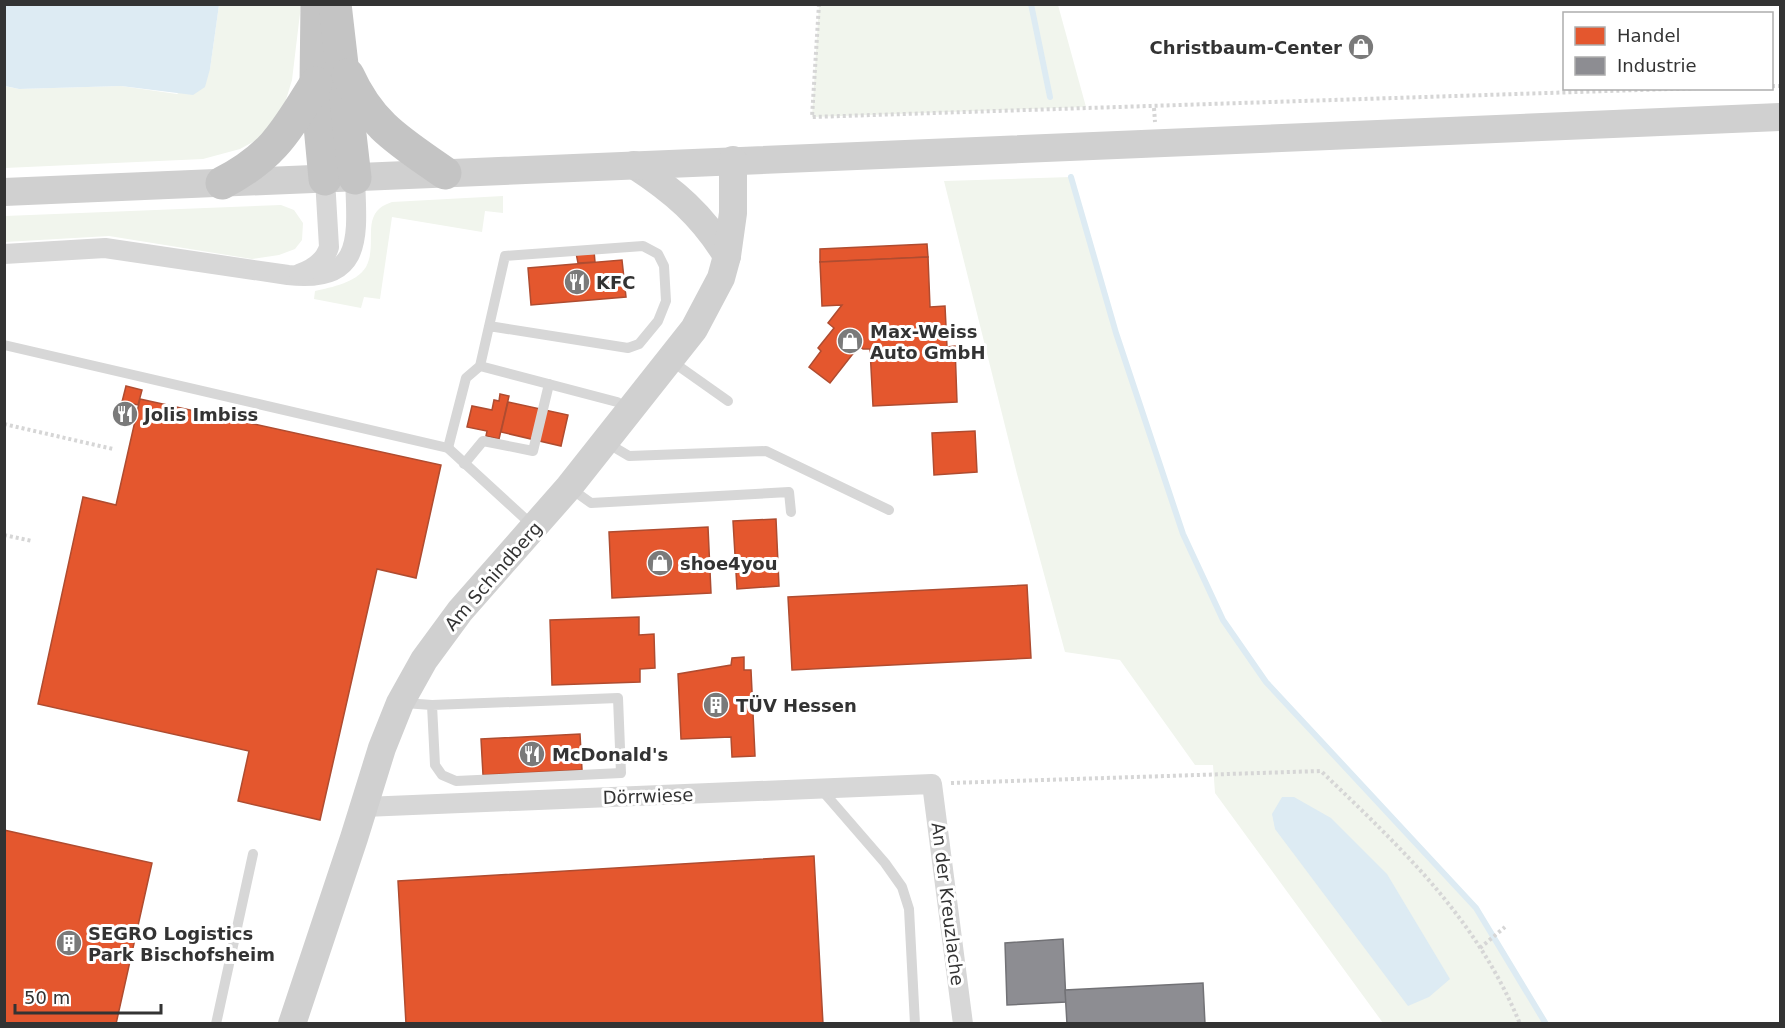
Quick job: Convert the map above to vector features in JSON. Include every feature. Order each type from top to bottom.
[{"type":"highway","points":[[317,4],[316,84],[340,178]]},
{"type":"highway","points":[[335,4],[341,59],[340,178]]},
{"type":"highway","points":[[341,59],[357,95],[373,118],[395,138],[445,173]]},
{"type":"highway","points":[[222,183],[264,157],[285,134],[316,84]]},
{"type":"main road","points":[[4,192],[1780,117]]},
{"type":"main road","name":"Am Schindberg","points":[[292,1023],[382,748],[400,703],[424,660],[460,611],[569,488],[694,329],[721,278],[727,256],[733,213],[733,160]]},
{"type":"main road","points":[[634,165],[669,188],[690,206],[714,234],[727,256]]},
{"type":"street","points":[[288,275],[302,273],[316,266],[328,252],[340,178]]},
{"type":"street","points":[[4,254],[105,248],[288,275],[316,277],[333,271],[349,258],[353,249],[357,227],[340,178]]},
{"type":"street","name":"Dörrwiese","points":[[364,807],[932,784]]},
{"type":"street","name":"An der Kreuzlache","points":[[932,784],[963,1023]]},
{"type":"lane","points":[[448,448],[466,378],[480,366],[504,256],[643,246],[658,254],[664,266],[666,301],[658,321],[639,344],[628,348],[489,327]]},
{"type":"lane","points":[[4,345],[448,448],[535,527]]},
{"type":"lane","points":[[670,360],[728,401]]},
{"type":"lane","points":[[480,366],[617,402],[630,411]]},
{"type":"lane","points":[[464,464],[483,441],[533,451],[549,384]]},
{"type":"lane","points":[[606,442],[629,456],[766,451],[889,510]]},
{"type":"lane","points":[[569,488],[591,503],[789,492],[790,512]]},
{"type":"lane","points":[[400,703],[432,705],[618,698],[621,773],[456,781],[442,775],[435,765],[432,705]]},
{"type":"lane","points":[[820,788],[885,863],[902,887],[909,909],[915,1023]]},
{"type":"lane","points":[[216,1023],[253,854]]},
{"type":"path","points":[[819,4],[812,117],[1639,90]]},
{"type":"path","points":[[4,424],[113,449]]},
{"type":"path","points":[[4,535],[32,541]]},
{"type":"path","points":[[932,784],[1321,771],[1414,862],[1448,900],[1480,948],[1512,1003],[1520,1023]]},
{"type":"path","points":[[1480,948],[1505,927]]},
{"type":"shaded area","points":[[819,4],[1058,5],[1086,107],[812,117]]},
{"type":"shaded area","points":[[4,5],[219,5],[210,69],[205,87],[193,95],[121,86],[19,89],[5,86]]},
{"type":"shaded area","points":[[219,5],[301,5],[292,80],[281,116],[264,136],[240,149],[203,159],[5,168],[4,86],[19,89],[121,86],[177,94],[210,69]]},
{"type":"shaded area","points":[[1071,177],[1116,333],[1183,534],[1223,620],[1266,682],[1476,908],[1546,1023],[1383,1023],[1215,793],[1213,765],[1195,765],[1120,660],[1065,652],[1017,474],[944,181]]},
{"type":"shaded area","points":[[503,196],[503,213],[485,211],[482,232],[392,217],[380,299],[364,297],[361,308],[314,299],[315,291],[350,281],[366,267],[371,248],[372,221],[375,213],[382,207],[392,202]]},
{"type":"shaded area","points":[[281,205],[294,210],[303,223],[302,240],[295,249],[279,255],[252,259],[109,236],[5,242],[5,216]]},
{"type":"shaded area","points":[[1282,797],[1294,797],[1331,818],[1387,874],[1450,979],[1429,997],[1408,1006],[1275,829],[1272,814]]},
{"type":"building: Handel","points":[[927,244],[928,257],[820,262],[820,249]]},
{"type":"building: Handel","points":[[594,251],[595,262],[578,263],[576,253]]},
{"type":"building: Handel","points":[[928,257],[930,307],[945,306],[947,347],[955,346],[957,402],[873,406],[870,349],[863,349],[859,346],[830,383],[809,367],[821,351],[818,348],[834,328],[828,323],[842,305],[822,306],[820,262]]},
{"type":"building: Handel","name":"KFC","points":[[622,260],[626,297],[531,305],[528,268]]},
{"type":"building: Handel","name":"Jolis Imbiss","points":[[126,386],[142,390],[138,405],[133,404],[128,425],[117,422]]},
{"type":"building: Handel","points":[[500,394],[509,396],[499,439],[486,436],[487,431],[467,427],[472,406],[492,410],[494,400],[499,401]]},
{"type":"building: Handel","points":[[140,399],[441,465],[416,578],[377,569],[320,820],[238,801],[249,751],[38,704],[83,497],[116,505]]},
{"type":"building: Handel","points":[[508,402],[568,415],[561,446],[501,432]]},
{"type":"building: Handel","points":[[975,431],[977,472],[934,475],[932,433]]},
{"type":"building: Handel","points":[[776,519],[779,586],[737,589],[733,521]]},
{"type":"building: Handel","name":"shoe4you","points":[[708,527],[711,593],[612,598],[609,532]]},
{"type":"building: Handel","points":[[1027,585],[1031,658],[792,670],[788,597]]},
{"type":"building: Handel","points":[[639,617],[639,635],[654,634],[655,668],[640,669],[640,682],[552,685],[550,620]]},
{"type":"building: Handel","name":"TÜV Hessen","points":[[744,657],[744,670],[751,670],[755,756],[732,757],[731,737],[681,739],[678,674],[731,665],[732,658]]},
{"type":"building: Handel","name":"McDonald's","points":[[580,734],[582,770],[483,775],[481,739]]},
{"type":"building: Handel","name":"SEGRO Logistics Park Bischofsheim","points":[[4,830],[152,863],[116,1024],[4,1024]]},
{"type":"building: Handel","points":[[814,856],[823,1024],[406,1024],[398,881]]},
{"type":"building: Industrie","points":[[1063,939],[1066,1002],[1007,1005],[1005,943]]},
{"type":"building: Industrie","points":[[1203,983],[1205,1024],[1067,1024],[1065,990]]},
{"type":"waterway","points":[[1031,4],[1050,97]]},
{"type":"waterway","points":[[1071,177],[1116,333],[1183,534],[1223,620],[1266,682],[1476,908],[1546,1024]]},
{"type":"place","name":"Christbaum-Center","points":[[1361,47]]},
{"type":"place","name":"KFC","points":[[577,282]]},
{"type":"place","name":"Max-Weiss Auto GmbH","points":[[850,341]]},
{"type":"place","name":"Jolis Imbiss","points":[[125,414]]},
{"type":"place","name":"shoe4you","points":[[660,563]]},
{"type":"place","name":"TÜV Hessen","points":[[716,705]]},
{"type":"place","name":"McDonald's","points":[[532,754]]},
{"type":"place","name":"SEGRO Logistics Park Bischofsheim","points":[[69,943]]}]
